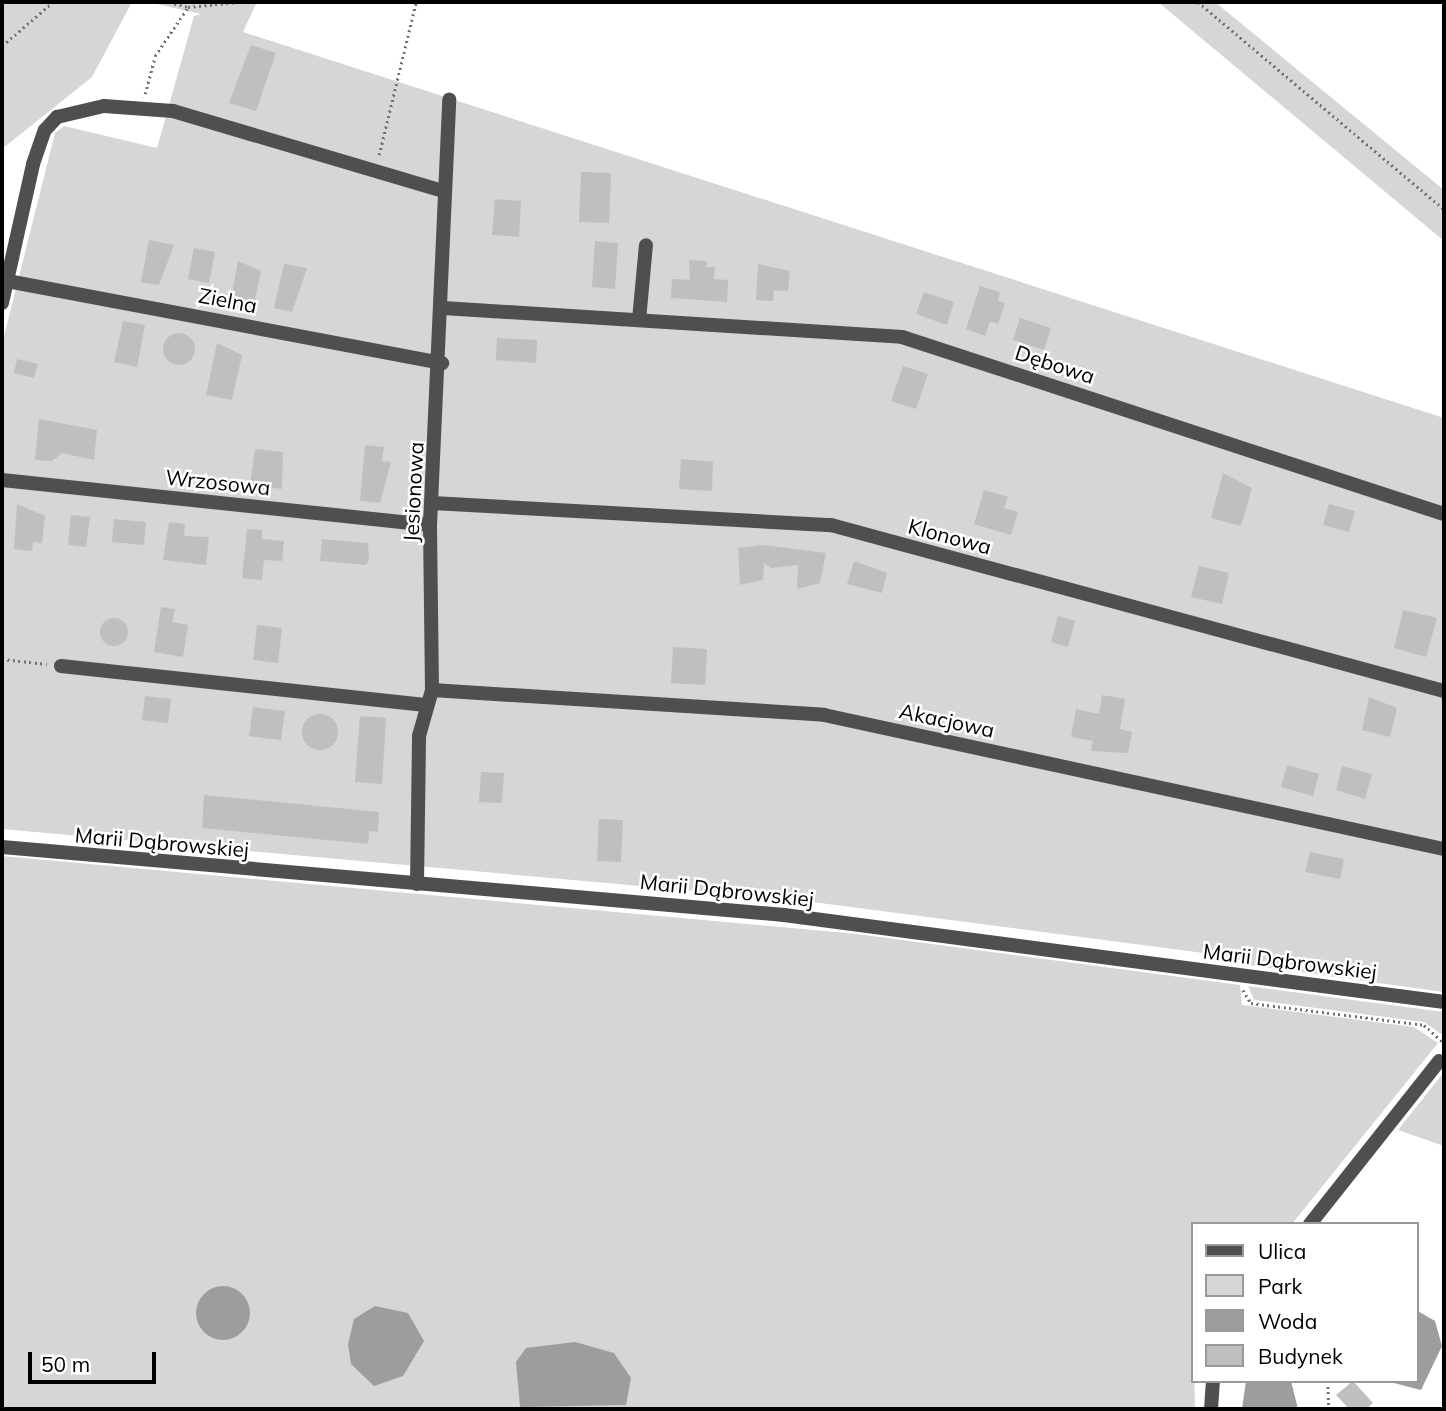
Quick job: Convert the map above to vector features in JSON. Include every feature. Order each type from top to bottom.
[{"type":"street","name":"Jesionowa","points":[[432,690],[430,525],[442,363],[443,191],[449,99]]},
{"type":"street","points":[[2,303],[4,279],[33,164],[50,122],[103,106],[142,106],[173,111],[374,167],[443,191]]},
{"type":"street","points":[[639,320],[646,245]]},
{"type":"street","name":"Zielna","points":[[4,279],[442,363]]},
{"type":"street","name":"Dębowa","points":[[443,308],[902,337],[1444,514]]},
{"type":"street","name":"Wrzosowa","points":[[2,480],[430,525]]},
{"type":"street","name":"Klonowa","points":[[432,503],[831,525],[1444,691]]},
{"type":"street","points":[[61,666],[423,705]]},
{"type":"street","points":[[417,884],[423,705],[432,690]]},
{"type":"street","name":"Akacjowa","points":[[432,690],[824,715],[1444,849]]},
{"type":"street","name":"Marii Dąbrowskiej","points":[[2,846],[784,915],[1444,1002]]},
{"type":"street","points":[[1312,1222],[1439,1061]]},
{"type":"street","points":[[1211,1409],[1213,1383]]},
{"type":"path","points":[[25,2],[51,2]]},
{"type":"path","points":[[2,46],[51,2]]},
{"type":"path","points":[[170,2],[188,7],[239,2]]},
{"type":"path","points":[[374,167],[397,103],[416,2]]},
{"type":"path","points":[[1198,2],[1444,209]]},
{"type":"path","points":[[142,106],[155,56],[188,7]]},
{"type":"path","points":[[2,659],[61,666]]},
{"type":"path","points":[[1244,985],[1247,1002],[1424,1025],[1444,1042]]},
{"type":"path","points":[[1328,1383],[1329,1409]]},
{"type":"green space","points":[[2,2],[132,2],[92,77],[2,149]]},
{"type":"green space","points":[[148,2],[257,2],[243,32],[1444,418],[1444,992],[1249,965],[1234,957],[797,900],[2,829],[2,344],[55,133],[64,126],[157,148],[194,16],[201,14]]},
{"type":"green space","points":[[1158,2],[1215,2],[1444,190],[1444,241]]},
{"type":"green space","points":[[2,856],[857,934],[1240,985],[1242,1005],[1414,1027],[1438,1043],[1294,1222],[1190,1222],[1190,1383],[1195,1383],[1195,1409],[2,1409]]},
{"type":"green space","points":[[1248,986],[1444,1012],[1444,1036],[1424,1022],[1254,1000]]},
{"type":"green space","points":[[1444,1072],[1444,1146],[1398,1130],[1440,1077]]},
{"type":"water","points":[[223,1286],[242,1294],[250,1313],[242,1332],[223,1340],[204,1332],[196,1313],[204,1294]]},
{"type":"water","points":[[375,1306],[408,1313],[424,1341],[403,1376],[374,1386],[351,1364],[348,1344],[354,1319]]},
{"type":"water","points":[[1418,1311],[1435,1321],[1442,1346],[1421,1390],[1394,1383],[1418,1383]]},
{"type":"water","points":[[575,1342],[614,1353],[631,1378],[626,1405],[520,1407],[516,1362],[526,1348]]},
{"type":"water","points":[[1246,1383],[1292,1383],[1298,1409],[1242,1409]]},
{"type":"building","points":[[251,45],[276,53],[256,111],[229,103]]},
{"type":"building","points":[[581,172],[611,173],[609,223],[579,222]]},
{"type":"building","points":[[495,199],[521,201],[519,237],[492,235]]},
{"type":"building","points":[[149,240],[174,245],[159,285],[141,282]]},
{"type":"building","points":[[595,241],[618,243],[615,289],[592,287]]},
{"type":"building","points":[[194,248],[215,252],[209,283],[188,279]]},
{"type":"building","points":[[689,260],[707,261],[706,267],[715,267],[714,279],[728,280],[727,302],[671,298],[672,279],[690,280]]},
{"type":"building","points":[[238,261],[261,271],[254,304],[232,294]]},
{"type":"building","points":[[284,264],[307,268],[292,312],[274,308]]},
{"type":"building","points":[[758,264],[790,271],[788,291],[774,290],[773,301],[756,300]]},
{"type":"building","points":[[980,286],[1000,292],[998,301],[1005,303],[998,324],[990,321],[985,336],[966,329]]},
{"type":"building","points":[[924,292],[954,302],[947,325],[916,314]]},
{"type":"building","points":[[1020,318],[1051,328],[1044,350],[1013,340]]},
{"type":"building","points":[[123,321],[145,325],[137,367],[114,362]]},
{"type":"building","points":[[179,333],[190,338],[195,349],[190,360],[179,365],[168,360],[163,349],[168,338]]},
{"type":"building","points":[[497,338],[537,340],[536,363],[496,360]]},
{"type":"building","points":[[217,343],[242,355],[232,400],[206,395]]},
{"type":"building","points":[[17,359],[38,364],[34,378],[14,373]]},
{"type":"building","points":[[903,366],[928,374],[916,409],[891,401]]},
{"type":"building","points":[[39,419],[97,430],[94,460],[62,453],[52,461],[35,460]]},
{"type":"building","points":[[365,445],[384,447],[382,461],[391,462],[380,503],[360,501]]},
{"type":"building","points":[[255,449],[283,452],[282,489],[250,485]]},
{"type":"building","points":[[681,459],[713,462],[712,491],[679,489]]},
{"type":"building","points":[[1223,473],[1252,488],[1241,526],[1211,518]]},
{"type":"building","points":[[984,490],[1008,497],[1004,508],[1018,512],[1011,535],[974,524]]},
{"type":"building","points":[[17,504],[45,516],[42,543],[33,542],[32,551],[14,549]]},
{"type":"building","points":[[1329,504],[1355,511],[1349,532],[1323,525]]},
{"type":"building","points":[[71,515],[90,517],[86,547],[68,545]]},
{"type":"building","points":[[114,519],[146,522],[144,545],[112,542]]},
{"type":"building","points":[[169,522],[185,524],[184,536],[209,537],[206,565],[163,560]]},
{"type":"building","points":[[247,529],[262,530],[262,539],[284,541],[282,561],[264,560],[262,580],[242,578]]},
{"type":"building","points":[[322,539],[368,543],[369,560],[366,565],[320,561]]},
{"type":"building","points":[[763,545],[826,553],[820,583],[797,589],[798,565],[771,568],[764,563],[763,580],[740,585],[738,548]]},
{"type":"building","points":[[854,561],[887,573],[882,593],[847,584]]},
{"type":"building","points":[[1199,566],[1229,573],[1222,604],[1191,597]]},
{"type":"building","points":[[161,607],[175,609],[172,622],[188,625],[183,657],[154,652]]},
{"type":"building","points":[[1403,610],[1437,618],[1426,657],[1394,648]]},
{"type":"building","points":[[1058,616],[1075,621],[1068,647],[1051,642]]},
{"type":"building","points":[[114,618],[124,622],[128,632],[124,642],[114,646],[104,642],[100,632],[104,622]]},
{"type":"building","points":[[257,625],[282,628],[278,663],[253,660]]},
{"type":"building","points":[[673,647],[707,649],[705,685],[671,683]]},
{"type":"building","points":[[1102,695],[1125,699],[1120,729],[1132,732],[1128,753],[1091,751],[1093,741],[1071,737],[1076,709],[1099,714]]},
{"type":"building","points":[[145,696],[171,699],[168,723],[142,720]]},
{"type":"building","points":[[1369,697],[1397,708],[1390,737],[1362,730]]},
{"type":"building","points":[[253,707],[285,711],[281,740],[249,736]]},
{"type":"building","points":[[320,714],[333,719],[338,732],[333,745],[320,750],[307,745],[302,732],[307,719]]},
{"type":"building","points":[[360,716],[386,718],[382,784],[355,782]]},
{"type":"building","points":[[1287,765],[1319,774],[1313,796],[1281,787]]},
{"type":"building","points":[[1342,766],[1372,774],[1365,799],[1336,790]]},
{"type":"building","points":[[481,772],[504,773],[502,803],[479,802]]},
{"type":"building","points":[[204,795],[379,812],[378,832],[369,831],[368,844],[202,828]]},
{"type":"building","points":[[599,819],[623,820],[621,862],[597,861]]},
{"type":"building","points":[[1310,852],[1344,859],[1340,879],[1305,872]]},
{"type":"building","points":[[1351,1383],[1355,1383],[1373,1403],[1366,1409],[1349,1409],[1336,1395]]}]
